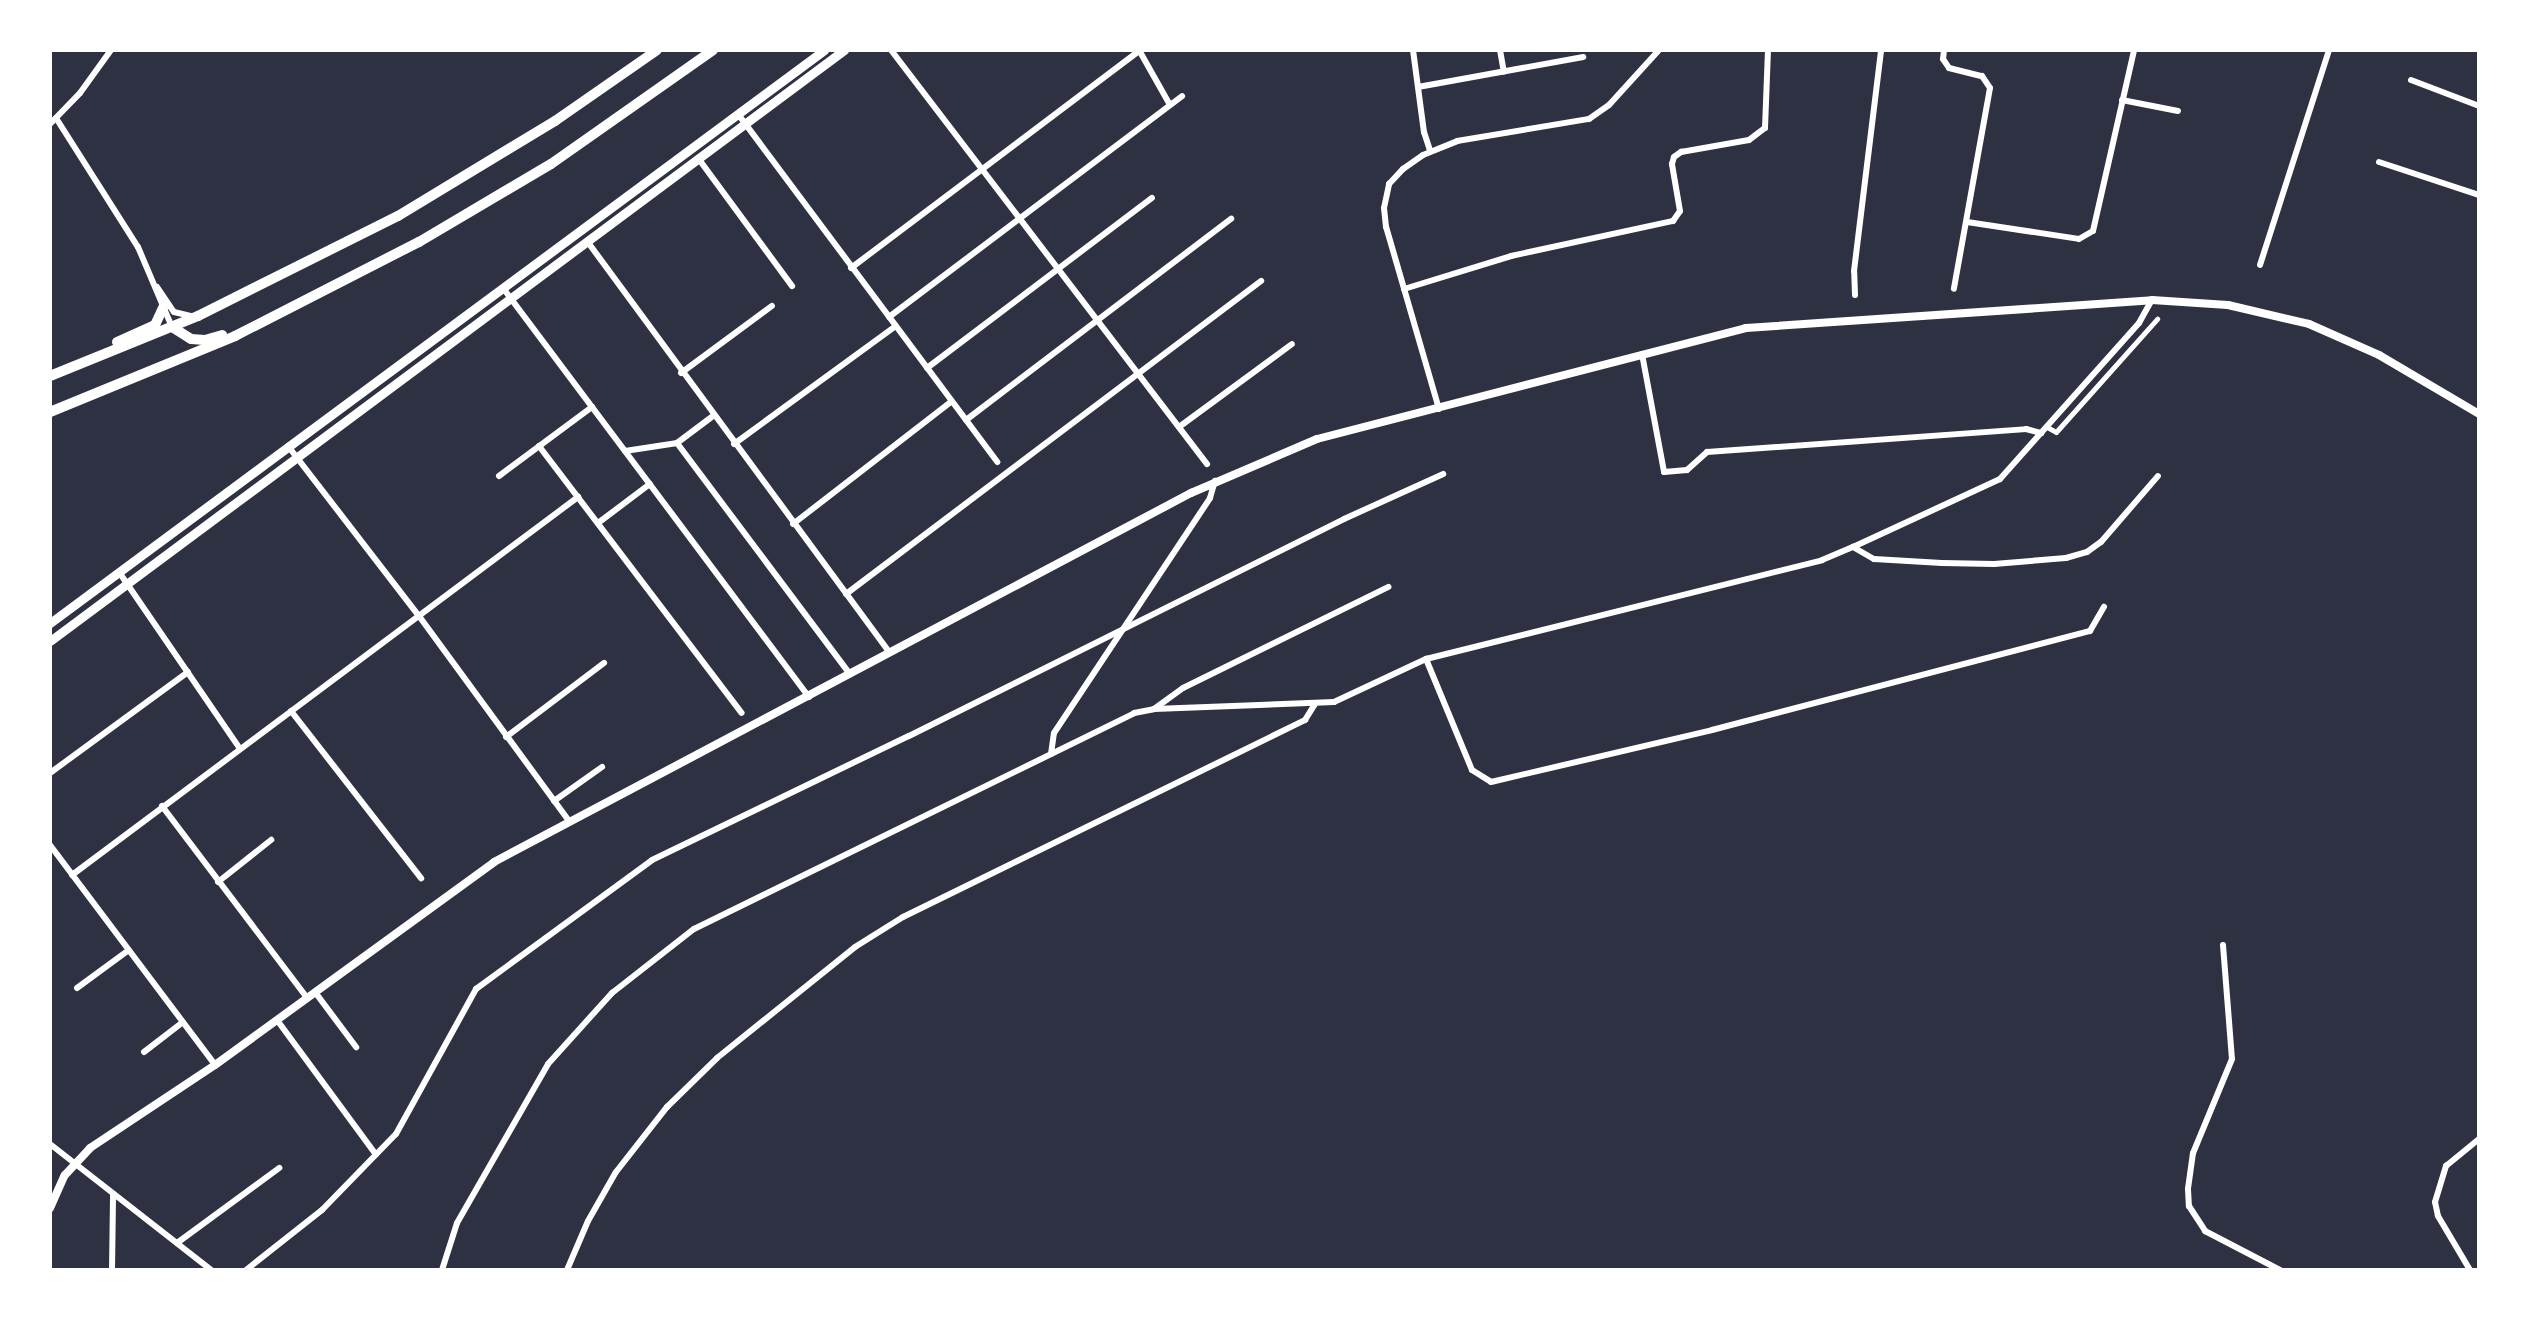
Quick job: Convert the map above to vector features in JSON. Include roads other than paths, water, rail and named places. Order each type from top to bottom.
[{"type":"main road","points":[[53,375],[198,316],[319,258],[444,190],[555,121],[657,50]]},
{"type":"main road","points":[[50,412],[177,362],[348,280],[551,164],[713,50]]},
{"type":"main road","points":[[50,623],[824,50]]},
{"type":"main road","points":[[50,641],[844,50]]},
{"type":"main road","points":[[172,327],[182,337],[210,340],[348,280]]},
{"type":"main road","points":[[53,375],[87,354],[151,327],[163,308]]},
{"type":"street","points":[[50,124],[111,50]]},
{"type":"street","points":[[891,50],[1207,464]]},
{"type":"street","points":[[851,268],[1139,50],[1170,105]]},
{"type":"street","points":[[1413,50],[1430,151]]},
{"type":"street","points":[[1500,50],[1504,72]]},
{"type":"street","points":[[1404,289],[1511,256],[1668,224],[1680,211],[1672,164],[1677,154],[1749,140],[1761,133],[1766,122],[1768,50]]},
{"type":"street","points":[[1855,295],[1854,271],[1881,50]]},
{"type":"street","points":[[1944,50],[1943,59],[1949,68],[1985,78],[1990,88],[1954,289]]},
{"type":"street","points":[[1967,222],[2086,238],[2093,231],[2134,50]]},
{"type":"street","points":[[2260,265],[2329,50]]},
{"type":"street","points":[[1439,409],[1386,227],[1385,193],[1395,176],[1430,151],[1474,137],[1589,119],[1609,105],[1658,51]]},
{"type":"street","points":[[1418,87],[1583,57]]},
{"type":"street","points":[[2411,80],[2479,106]]},
{"type":"street","points":[[889,317],[1182,96]]},
{"type":"street","points":[[2122,100],[2178,111]]},
{"type":"street","points":[[738,114],[997,462]]},
{"type":"street","points":[[56,118],[115,208],[155,284],[174,312],[198,316]]},
{"type":"street","points":[[698,158],[792,286]]},
{"type":"street","points":[[2379,162],[2479,195]]},
{"type":"street","points":[[927,368],[1152,198]]},
{"type":"street","points":[[966,420],[1231,219]]},
{"type":"street","points":[[580,232],[890,653]]},
{"type":"street","points":[[846,594],[1261,281]]},
{"type":"street","points":[[155,284],[172,327]]},
{"type":"street","points":[[503,288],[809,697]]},
{"type":"street","points":[[442,1270],[457,1223],[538,1079],[621,986],[673,943],[708,921],[1134,713],[1154,709],[1315,704],[1345,699],[1426,659],[1822,560],[1853,547],[1992,484],[2139,323],[2152,300]]},
{"type":"street","points":[[50,1208],[74,1164],[90,1148],[215,1065],[467,879],[569,821],[1215,481],[1317,439],[1746,328],[2152,300],[2228,305],[2309,324],[2379,355],[2479,414]]},
{"type":"street","points":[[681,373],[772,306]]},
{"type":"street","points":[[2047,427],[2056,432],[2157,319]]},
{"type":"street","points":[[734,444],[896,326]]},
{"type":"street","points":[[1179,427],[1292,344]]},
{"type":"street","points":[[1642,354],[1664,472],[1687,470],[1707,452],[2026,429],[2041,433]]},
{"type":"street","points":[[793,524],[951,402]]},
{"type":"street","points":[[499,476],[592,407]]},
{"type":"street","points":[[625,451],[677,443],[713,416]]},
{"type":"street","points":[[677,443],[850,674]]},
{"type":"street","points":[[288,446],[419,616],[569,821]]},
{"type":"street","points":[[539,446],[742,713]]},
{"type":"street","points":[[246,1270],[322,1210],[396,1134],[476,989],[652,860],[1344,519],[1443,474]]},
{"type":"street","points":[[1853,547],[1874,559],[1942,563],[1994,564],[2066,558],[2087,552],[2101,542],[2158,476]]},
{"type":"street","points":[[1051,754],[1054,733],[1210,498],[1215,481]]},
{"type":"street","points":[[598,523],[650,484]]},
{"type":"street","points":[[72,875],[578,497]]},
{"type":"street","points":[[119,572],[240,749]]},
{"type":"street","points":[[1154,709],[1183,688],[1388,587]]},
{"type":"street","points":[[1426,659],[1472,770],[1491,782],[1712,730],[2090,631],[2104,607]]},
{"type":"street","points":[[506,737],[604,663]]},
{"type":"street","points":[[50,773],[188,672]]},
{"type":"street","points":[[567,1270],[588,1221],[616,1172],[667,1107],[717,1058],[855,947],[903,917],[1305,720],[1315,704]]},
{"type":"street","points":[[291,711],[421,878]]},
{"type":"street","points":[[554,801],[602,767]]},
{"type":"street","points":[[162,806],[218,882],[356,1047]]},
{"type":"street","points":[[218,882],[271,840]]},
{"type":"street","points":[[50,845],[215,1065]]},
{"type":"street","points":[[2223,945],[2232,1059],[2193,1153],[2189,1206],[2205,1231],[2280,1270]]},
{"type":"street","points":[[77,988],[129,950]]},
{"type":"street","points":[[277,1020],[376,1155]]},
{"type":"street","points":[[144,1052],[183,1022]]},
{"type":"street","points":[[2470,1270],[2438,1216],[2435,1202],[2436,1188],[2446,1166],[2479,1139]]},
{"type":"street","points":[[50,1144],[211,1270]]},
{"type":"street","points":[[177,1243],[279,1168]]},
{"type":"street","points":[[112,1270],[113,1194]]}]
